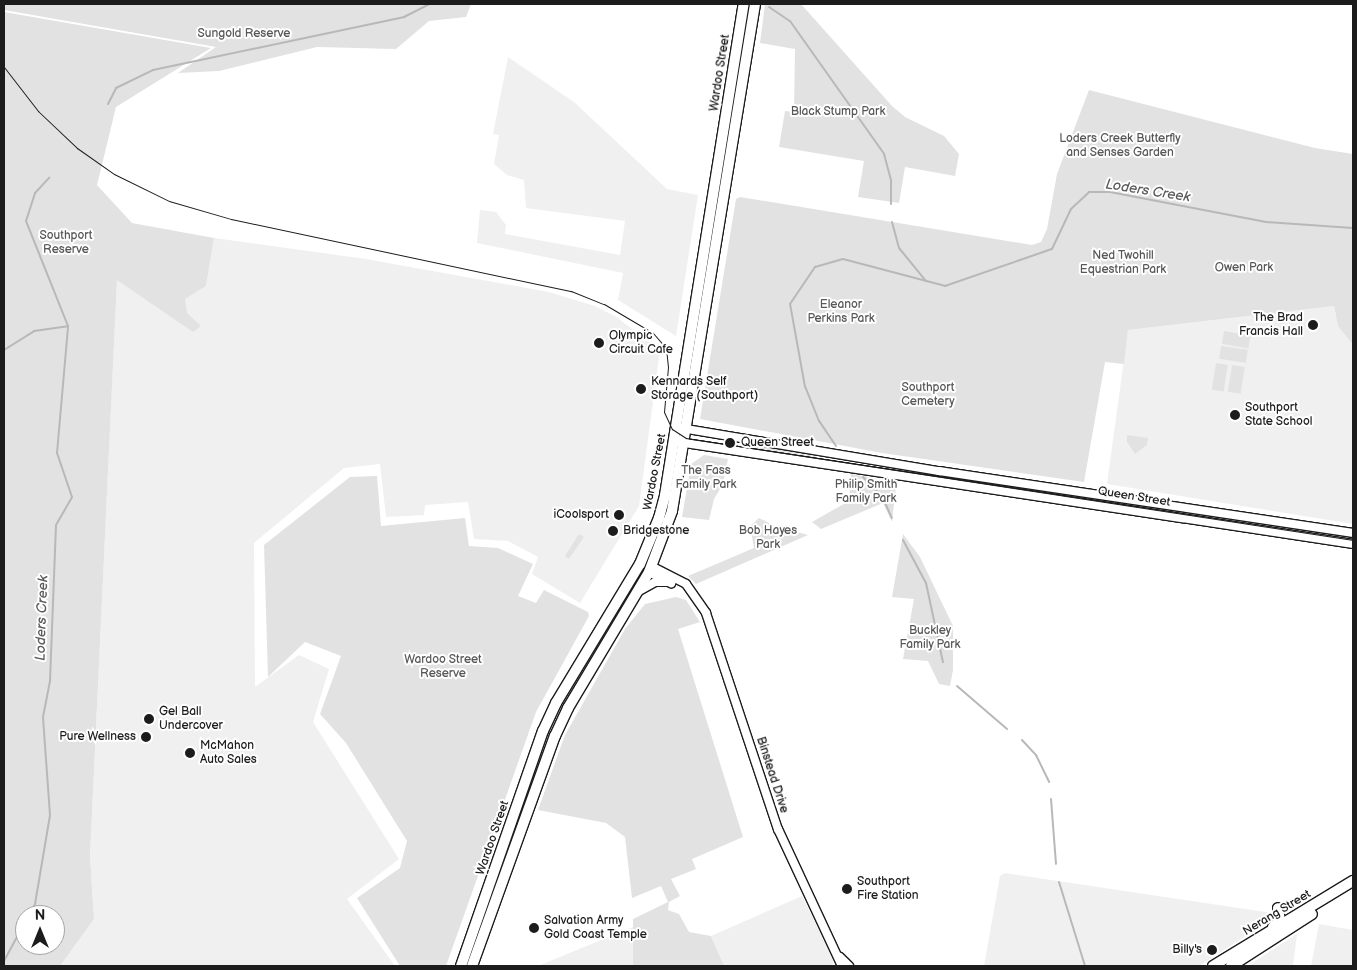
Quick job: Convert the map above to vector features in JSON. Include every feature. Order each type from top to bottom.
[{"type":"main road","name":"Wardoo Street","points":[[461,966],[543,731],[556,703],[640,564],[665,495],[744,4]]},
{"type":"main road","name":"Wardoo Street","points":[[472,966],[555,736],[650,569],[675,504],[756,4]]},
{"type":"main road","points":[[640,564],[650,569]]},
{"type":"main road","name":"Nerang Street","points":[[1213,966],[1353,881]]},
{"type":"main road","name":"Nerang Street","points":[[1231,966],[1353,885]]},
{"type":"main road","points":[[1265,935],[1280,921],[1278,908]]},
{"type":"street","name":"Queen Street","points":[[676,428],[687,428],[929,470],[1353,533]]},
{"type":"street","name":"Queen Street","points":[[674,441],[1076,500],[1353,544]]},
{"type":"street","name":"Binstead Drive","points":[[650,569],[696,598]]},
{"type":"street","name":"Binstead Drive","points":[[650,569],[689,587],[711,626],[778,829],[839,955],[849,966]]},
{"type":"street","name":"Binstead Drive","points":[[636,592],[656,582],[679,586]]},
{"type":"street","name":"Binstead Drive","points":[[839,955],[840,966]]},
{"type":"shaded area","points":[[508,57],[574,102],[667,189],[698,195],[676,336],[618,300],[623,273],[477,243],[480,210],[496,212],[506,225],[505,234],[620,255],[625,221],[526,208],[524,180],[507,175],[494,164],[499,135],[493,134]]},
{"type":"shaded area","points":[[214,238],[366,259],[549,292],[595,306],[615,316],[660,350],[639,506],[580,603],[532,574],[538,557],[508,541],[474,539],[468,502],[425,505],[424,515],[386,517],[380,464],[344,468],[254,543],[255,687],[299,655],[329,669],[313,722],[399,859],[347,899],[395,966],[60,966],[94,919],[90,856],[117,279],[186,313],[185,298],[206,286]]},
{"type":"shaded area","name":"Southport State School","points":[[1334,306],[1338,326],[1353,345],[1353,524],[1107,484],[1128,330]]},
{"type":"shaded area","points":[[1005,873],[1272,913],[1272,919],[1199,966],[984,966],[1000,876]]},
{"type":"shaded area","points":[[802,896],[833,958],[833,966],[724,966],[711,936]]},
{"type":"shaded area","points":[[1319,924],[1353,930],[1353,966],[1311,966]]},
{"type":"shaded area","points":[[633,927],[633,966],[538,966],[550,961]]},
{"type":"shaded area","points":[[1297,934],[1293,966],[1247,966]]},
{"type":"green space","name":"Sungold Reserve","points":[[4,4],[471,4],[466,17],[429,21],[396,49],[317,47],[219,71],[178,73],[216,47],[4,10]]},
{"type":"green space","name":"Black Stump Park","points":[[765,4],[801,4],[892,106],[905,117],[944,136],[959,154],[955,176],[905,167],[899,203],[858,197],[864,161],[779,147],[785,111],[794,112],[795,49],[760,43]]},
{"type":"green space","name":"Southport Reserve","points":[[4,12],[211,48],[116,107],[97,185],[132,223],[214,238],[206,286],[185,299],[187,313],[201,326],[193,332],[117,280],[90,856],[94,919],[60,966],[4,966]]},
{"type":"green space","points":[[1089,90],[1315,148],[1353,154],[1353,345],[1338,326],[1334,306],[1128,330],[1124,364],[1105,362],[1084,482],[882,453],[700,419],[736,199],[740,197],[1032,245],[1041,242],[1047,229],[1057,174]]},
{"type":"green space","points":[[1224,331],[1251,336],[1248,348],[1222,344]]},
{"type":"green space","points":[[1221,346],[1248,350],[1246,363],[1219,359]]},
{"type":"green space","points":[[1216,363],[1228,365],[1224,392],[1212,390]]},
{"type":"green space","points":[[1232,365],[1245,367],[1241,394],[1228,392]]},
{"type":"green space","points":[[1127,435],[1148,438],[1147,445],[1135,454],[1127,442]]},
{"type":"green space","points":[[750,444],[815,456],[815,457],[750,447]]},
{"type":"green space","name":"The Fass Family Park","points":[[704,455],[728,459],[723,484],[714,499],[709,520],[682,517],[691,464]]},
{"type":"green space","name":"Philip Smith Family Park","points":[[851,474],[884,480],[896,486],[892,522],[883,503],[821,529],[812,522],[849,501]]},
{"type":"green space","name":"Wardoo Street Reserve","points":[[377,476],[381,526],[465,518],[469,546],[498,548],[533,564],[518,596],[536,603],[544,590],[588,612],[589,616],[536,712],[446,966],[400,966],[357,898],[400,868],[407,841],[346,743],[320,714],[341,656],[305,642],[268,677],[264,545],[350,477]]},
{"type":"green space","name":"Bob Hayes Park","points":[[759,518],[775,526],[808,535],[696,584],[688,576],[754,548],[750,526]]},
{"type":"green space","points":[[579,534],[584,537],[569,559],[565,556]]},
{"type":"green space","name":"Buckley Family Park","points":[[903,534],[920,557],[953,626],[953,670],[950,686],[939,684],[928,661],[903,659],[914,599],[892,597]]},
{"type":"green space","points":[[676,597],[686,600],[700,622],[678,629],[743,837],[692,859],[696,869],[671,879],[680,896],[669,902],[668,910],[679,914],[689,932],[711,936],[724,966],[633,966],[633,919],[668,902],[661,886],[632,898],[625,837],[606,823],[538,810],[565,735],[625,629],[645,604]]},
{"type":"waterway","name":"Loders Creek","points":[[108,104],[116,88],[153,70],[404,17],[430,4]]},
{"type":"waterway","name":"Loders Creek","points":[[769,7],[790,21],[884,154],[891,181],[891,204]]},
{"type":"waterway","name":"Loders Creek","points":[[34,905],[50,815],[43,717],[50,681],[56,525],[72,497],[57,453],[68,326],[26,221],[35,193],[49,178]]},
{"type":"waterway","name":"Loders Creek","points":[[836,446],[819,421],[805,387],[790,304],[815,267],[843,259],[945,286],[1052,249],[1071,209],[1089,192],[1110,192],[1266,222],[1353,228]]},
{"type":"waterway","name":"Loders Creek","points":[[892,222],[899,248],[926,281]]},
{"type":"waterway","name":"Loders Creek","points":[[4,350],[34,331],[68,326]]},
{"type":"waterway","points":[[863,477],[882,496],[892,518]]},
{"type":"waterway","points":[[903,540],[926,583],[943,662]]},
{"type":"waterway","points":[[957,686],[1007,729]]},
{"type":"waterway","points":[[1022,740],[1036,755],[1049,782]]},
{"type":"waterway","points":[[1051,799],[1056,864]]},
{"type":"waterway","points":[[1059,882],[1085,966]]},
{"type":"waterway","name":"Loders Creek","points":[[4,961],[15,941]]},
{"type":"tram line","points":[[4,67],[38,111],[77,148],[114,174],[169,201],[231,219],[571,291],[604,304],[653,333],[666,348],[668,367],[664,412],[672,429],[686,438],[1353,540]]},
{"type":"place","name":"The Brad Francis Hall","points":[[1313,325]]},
{"type":"place","name":"Olympic Circuit Cafe","points":[[599,343]]},
{"type":"place","name":"Kennards Self Storage (Southport)","points":[[641,389]]},
{"type":"place","name":"Southport State School","points":[[1235,415]]},
{"type":"place","name":"Queen Street","points":[[730,443]]},
{"type":"place","name":"iCoolsport","points":[[619,515]]},
{"type":"place","name":"Bridgestone","points":[[613,531]]},
{"type":"place","name":"Gel Ball Undercover","points":[[149,719]]},
{"type":"place","name":"Pure Wellness","points":[[146,737]]},
{"type":"place","name":"McMahon Auto Sales","points":[[190,753]]},
{"type":"place","name":"Southport Fire Station","points":[[847,889]]},
{"type":"place","name":"Salvation Army Gold Coast Temple","points":[[534,928]]},
{"type":"place","name":"Billy's","points":[[1212,950]]},
{"type":"park label","name":"Loders Creek Butterfly and Senses Garden","points":[[1120,146]]},
{"type":"park label","name":"Ned Twohill Equestrian Park","points":[[1123,263]]},
{"type":"park label","name":"Owen Park","points":[[1244,268]]},
{"type":"park label","name":"Eleanor Perkins Park","points":[[841,312]]},
{"type":"park label","name":"Southport Cemetery","points":[[928,395]]}]
